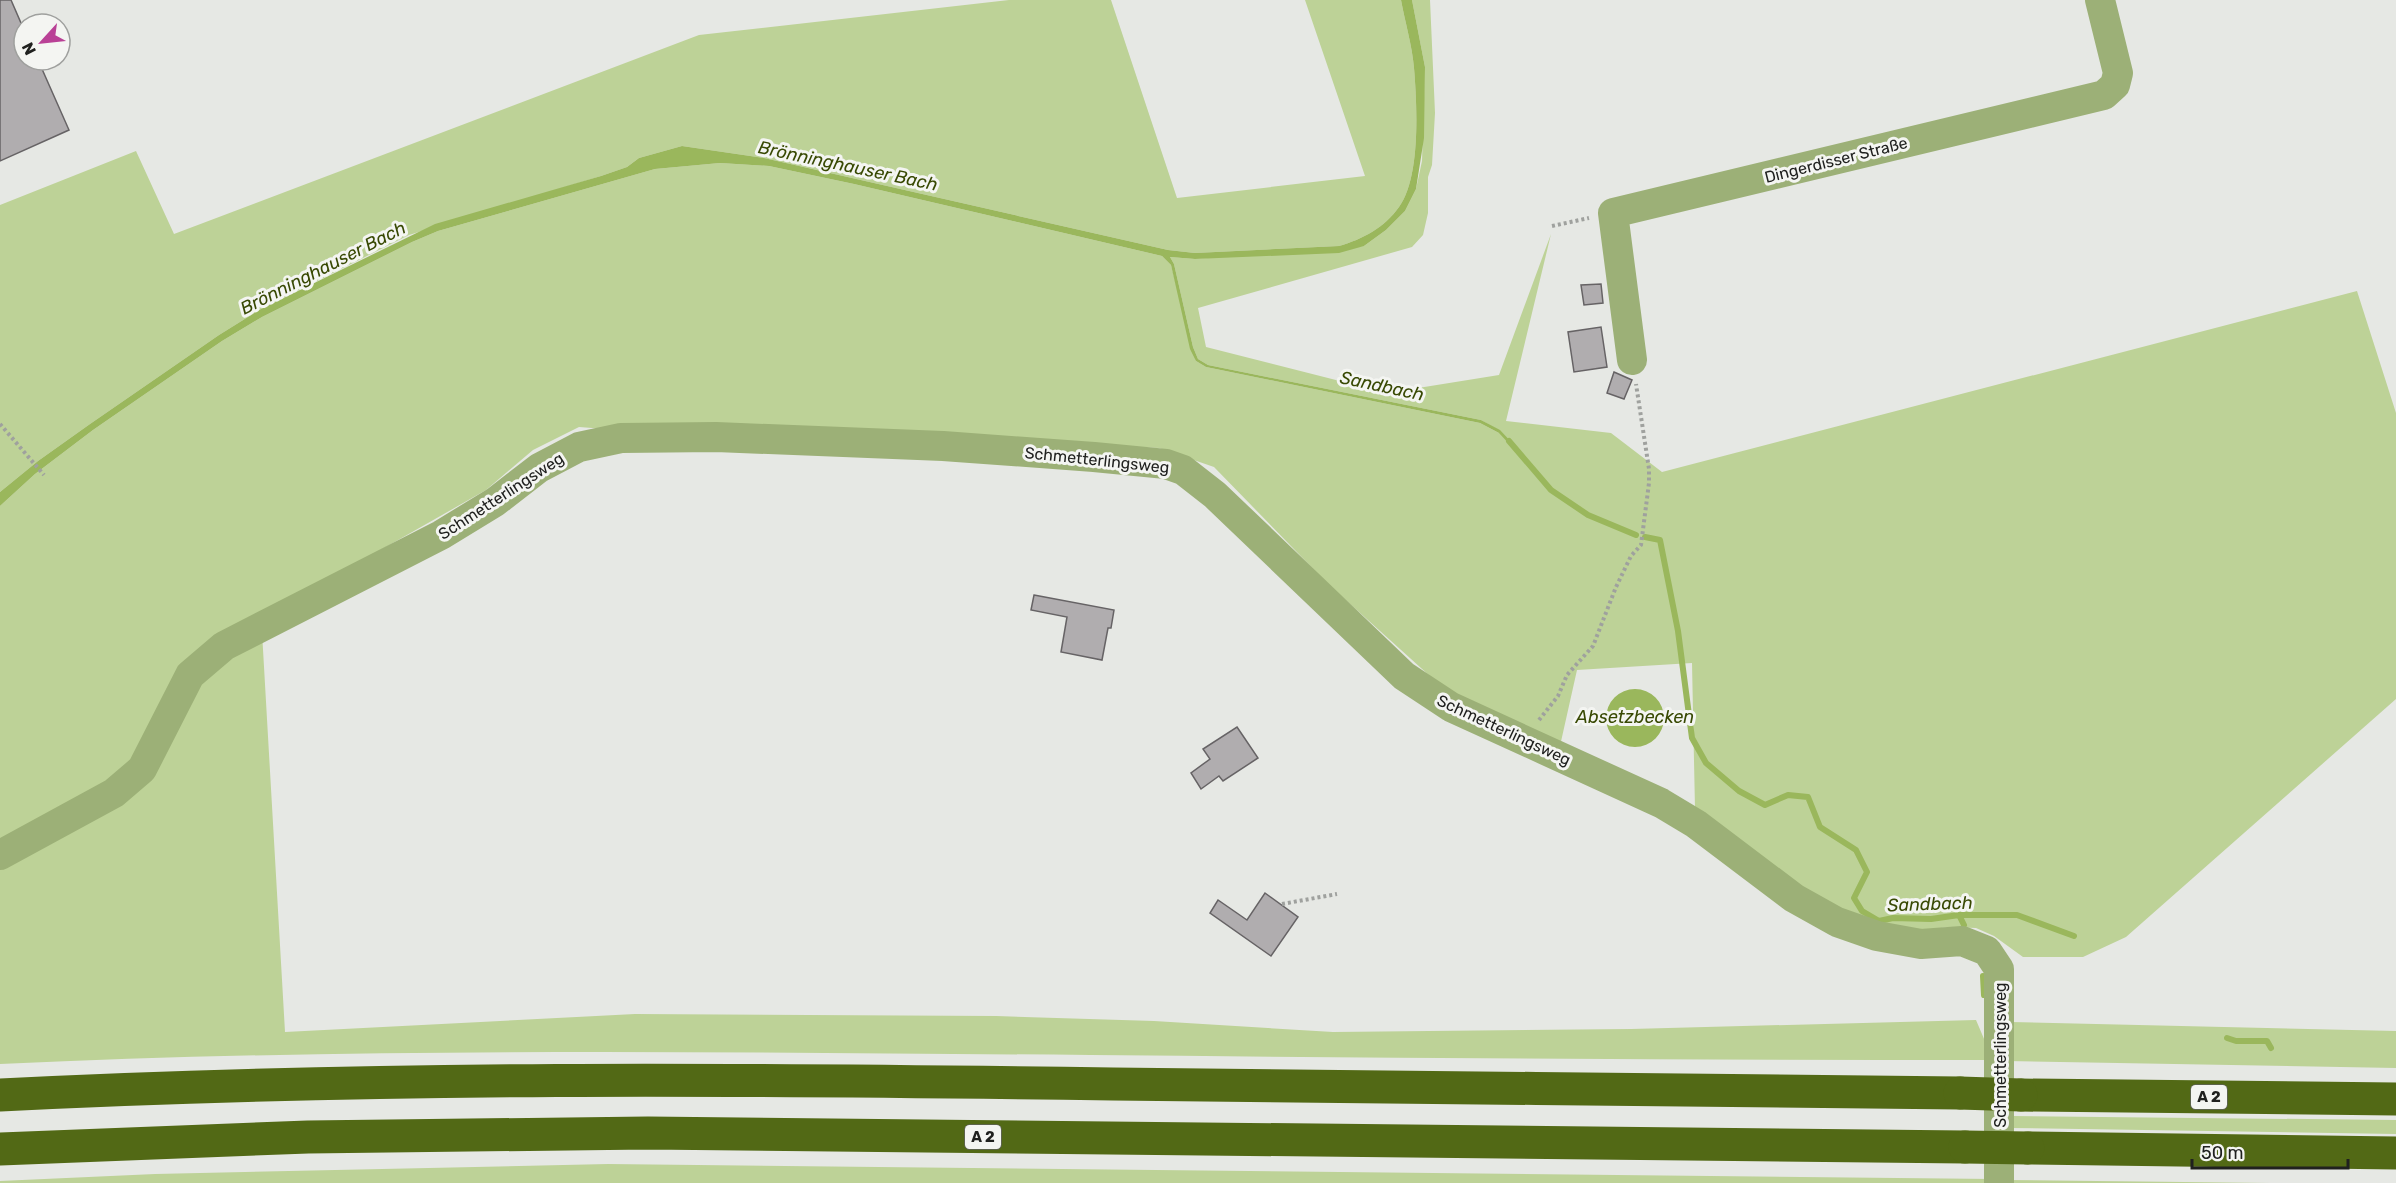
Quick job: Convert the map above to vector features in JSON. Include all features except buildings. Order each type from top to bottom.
[{"type":"highway","name":"A 2","points":[[0,1095],[114,1089],[389,1081],[667,1079],[2396,1099]]},
{"type":"highway","name":"A 2","points":[[0,1149],[319,1137],[648,1133],[2396,1152]]},
{"type":"street","name":"Dingerdisser Straße","points":[[1612,213],[2104,95],[2115,85],[2118,73],[2100,0]]},
{"type":"street","points":[[1612,213],[1632,360]]},
{"type":"street","name":"Schmetterlingsweg","points":[[0,855],[114,793],[142,769],[190,675],[224,646],[441,535],[495,502],[539,468],[579,447],[621,438],[716,437],[943,446],[1166,464],[1183,470],[1215,495],[1404,676],[1451,707],[1661,802],[1696,824],[1794,898],[1837,922],[1877,936],[1921,944],[1962,941],[1987,951],[1999,969],[2000,1183]]},
{"type":"path","points":[[1552,226],[1612,213]]},
{"type":"path","points":[[1523,739],[1558,696],[1567,675],[1593,646],[1621,577],[1631,556],[1641,545],[1649,469],[1632,360]]},
{"type":"path","points":[[0,424],[44,475]]},
{"type":"path","points":[[1282,904],[1337,894]]},
{"type":"shaded area","points":[[1009,0],[1111,0],[1177,198],[1365,176],[1305,0],[1401,0],[1413,59],[1416,101],[1414,159],[1406,194],[1399,207],[1380,227],[1365,236],[1339,246],[1195,253],[1168,250],[764,158],[682,146],[639,158],[627,167],[601,176],[409,235],[259,310],[90,424],[38,461],[0,492],[0,205],[136,151],[174,234],[699,35]]},
{"type":"shaded area","points":[[1412,0],[1430,0],[1435,113],[1432,165],[1428,177],[1428,213],[1423,235],[1412,247],[1198,308],[1206,347],[1387,393],[1499,375],[1551,234],[1506,421],[1611,433],[1662,472],[2357,291],[2396,413],[2396,699],[2126,937],[2083,957],[2023,957],[1994,936],[1976,928],[1949,927],[1926,930],[1889,928],[1852,915],[1798,885],[1695,809],[1692,663],[1577,670],[1560,746],[1442,687],[1328,584],[1214,467],[1159,448],[832,434],[632,431],[579,427],[533,450],[486,490],[212,646],[116,782],[0,845],[0,506],[35,474],[93,430],[222,341],[262,317],[438,231],[655,169],[720,163],[769,166],[1162,256],[1171,265],[1196,361],[1206,367],[1480,423],[1499,433],[1500,431],[1481,420],[1208,365],[1198,359],[1193,347],[1174,264],[1170,257],[1195,259],[1364,246],[1386,230],[1405,211],[1416,189],[1422,161],[1425,67]]},
{"type":"shaded area","points":[[262,632],[285,1032],[635,1014],[996,1016],[1154,1021],[1333,1032],[1631,1029],[1976,1020],[1993,1060],[546,1052],[273,1055],[0,1064],[0,863],[129,795],[195,679]]},
{"type":"shaded area","points":[[2011,1022],[2396,1031],[2396,1068],[2006,1061]]},
{"type":"shaded area","points":[[2012,1116],[2396,1120],[2396,1134],[2011,1128]]},
{"type":"shaded area","points":[[608,1164],[1993,1179],[1991,1183],[0,1183],[0,1181],[155,1174]]},
{"type":"shaded area","points":[[2005,1180],[2270,1183],[2006,1183]]},
{"type":"water","points":[[1401,0],[1412,0],[1425,67],[1424,138],[1416,189],[1405,211],[1386,230],[1364,246],[1339,253],[1195,259],[1170,257],[1174,264],[1193,347],[1198,359],[1208,365],[1481,420],[1500,430],[1514,445],[1512,447],[1499,433],[1480,423],[1206,367],[1196,361],[1190,349],[1171,265],[1162,256],[769,166],[720,163],[655,169],[438,231],[412,242],[262,317],[222,341],[93,430],[35,474],[0,506],[0,492],[38,461],[219,335],[259,310],[435,224],[601,176],[627,167],[639,158],[682,146],[764,158],[1168,250],[1195,253],[1339,246],[1348,243],[1365,236],[1387,221],[1399,207],[1411,178],[1416,140],[1415,83],[1412,51]]},
{"type":"water","name":"Absetzbecken","points":[[1635,689],[1646,691],[1659,702],[1664,718],[1662,729],[1651,742],[1635,747],[1624,745],[1611,734],[1606,718],[1608,707],[1619,694]]},
{"type":"waterway","name":"Sandbach","points":[[1509,441],[1551,490],[1588,515],[1636,535]]},
{"type":"waterway","name":"Sandbach","points":[[1645,537],[1660,540],[1678,631],[1692,738],[1706,763],[1739,791],[1765,805],[1788,795],[1808,797],[1820,827],[1856,850],[1867,872],[1854,898],[1862,911],[1879,921],[1893,918],[1931,919],[1959,915],[2017,915],[2074,936]]},
{"type":"waterway","points":[[1959,915],[1964,925]]},
{"type":"waterway","points":[[1983,976],[1984,995]]},
{"type":"waterway","name":"Sandbach","points":[[2227,1038],[2236,1041],[2267,1041],[2271,1048]]},
{"type":"water label","name":"Brönninghauser Bach","points":[[848,166]]},
{"type":"water label","name":"Brönninghauser Bach","points":[[323,268]]}]
